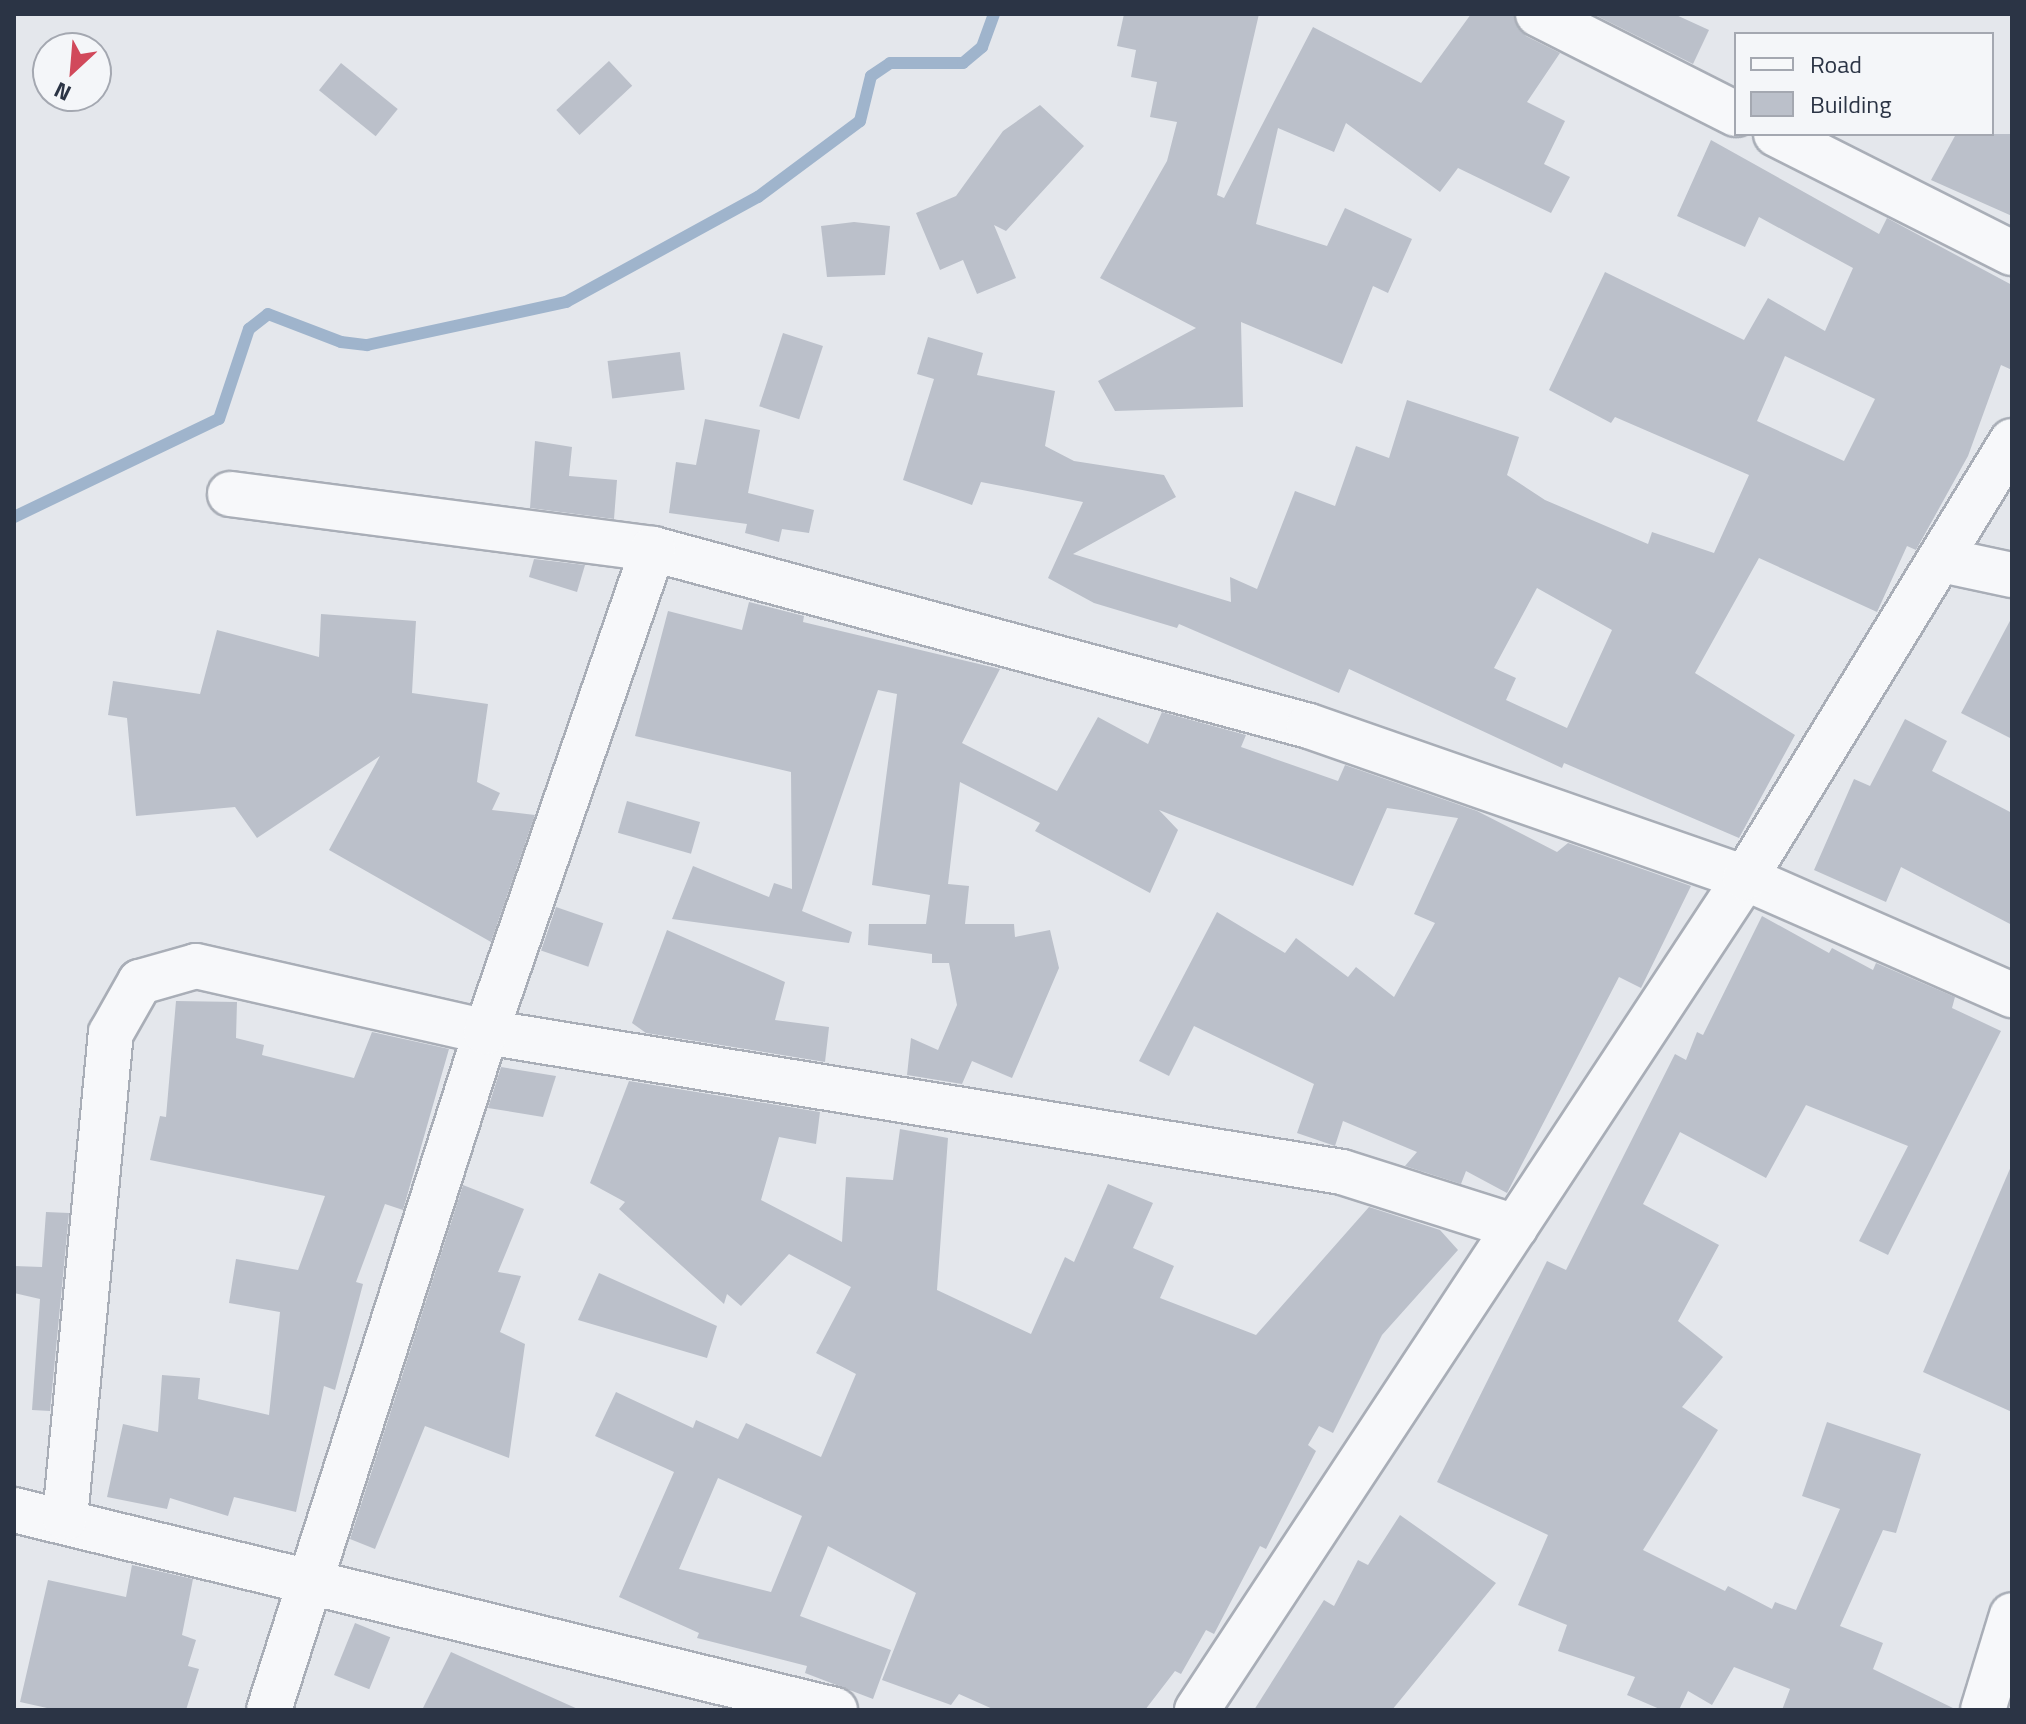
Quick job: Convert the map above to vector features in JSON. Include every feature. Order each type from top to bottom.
[{"type":"street","points":[[1538,14],[1734,113]]},
{"type":"street","points":[[1780,136],[2012,253]]},
{"type":"street","points":[[1197,1710],[1745,878],[2012,441]]},
{"type":"street","points":[[230,494],[653,549],[1309,726],[1745,878],[2012,995]]},
{"type":"street","points":[[269,1710],[486,1032],[653,549]]},
{"type":"street","points":[[1942,560],[2012,575]]},
{"type":"street","points":[[65,1518],[111,1033],[140,982],[196,966],[486,1032],[1342,1172],[1515,1227]]},
{"type":"street","points":[[14,1510],[65,1518],[835,1710]]},
{"type":"street","points":[[1983,1710],[2012,1615]]},
{"type":"building","points":[[1124,14],[1259,14],[1217,195],[1224,198],[1313,27],[1421,83],[1471,14],[1513,14],[1526,36],[1560,53],[1527,102],[1565,121],[1544,164],[1570,177],[1551,213],[1458,168],[1440,192],[1346,123],[1334,152],[1278,128],[1256,224],[1327,246],[1345,208],[1412,239],[1388,293],[1373,286],[1342,364],[1241,322],[1243,407],[1115,411],[1098,381],[1196,328],[1100,278],[1167,161],[1177,122],[1150,117],[1157,82],[1131,77],[1136,50],[1117,46]]},
{"type":"building","points":[[1593,14],[1674,14],[1709,30],[1693,64]]},
{"type":"building","points":[[609,61],[632,86],[580,135],[556,110]]},
{"type":"building","points":[[341,63],[398,109],[376,136],[319,90]]},
{"type":"building","points":[[1040,105],[1084,146],[1006,231],[994,225],[1016,278],[977,294],[963,260],[940,270],[916,213],[956,196],[1003,131]]},
{"type":"building","points":[[2012,134],[2012,216],[1931,180],[1955,136]]},
{"type":"building","points":[[1711,140],[1879,234],[1887,218],[2012,285],[2012,370],[2001,365],[1968,456],[1916,550],[1907,546],[1877,612],[1759,558],[1695,673],[1795,735],[1739,838],[1564,763],[1562,768],[1349,669],[1339,693],[1179,624],[1177,628],[1094,603],[1048,578],[1083,502],[981,482],[972,505],[903,480],[934,379],[917,374],[928,337],[983,353],[977,375],[1055,391],[1045,446],[1074,461],[1164,475],[1176,497],[1073,554],[1231,602],[1230,577],[1257,589],[1295,491],[1335,506],[1356,446],[1389,458],[1407,400],[1519,437],[1507,475],[1545,500],[1648,544],[1652,532],[1714,553],[1749,475],[1615,417],[1611,423],[1549,390],[1605,272],[1744,340],[1768,298],[1825,331],[1853,268],[1759,217],[1745,247],[1677,216]],"holes":[[[1785,356],[1875,399],[1844,461],[1757,421]],[[1537,588],[1612,630],[1567,728],[1506,700],[1516,678],[1494,668]]]},
{"type":"building","points":[[854,222],[890,226],[885,275],[827,277],[821,226]]},
{"type":"building","points":[[783,333],[823,346],[799,419],[759,406]]},
{"type":"building","points":[[680,352],[685,390],[612,399],[608,361]]},
{"type":"building","points":[[705,419],[760,430],[748,493],[814,510],[809,533],[782,529],[779,542],[745,533],[747,524],[669,513],[676,462],[696,465]]},
{"type":"building","points":[[535,441],[572,447],[569,476],[617,480],[614,519],[530,508]]},
{"type":"building","points":[[534,559],[585,565],[577,592],[529,577]]},
{"type":"building","points":[[749,602],[804,616],[803,622],[1000,669],[962,743],[1057,791],[1098,717],[1148,744],[1162,712],[1246,735],[1241,747],[1338,781],[1345,765],[1477,811],[1557,852],[1568,843],[1691,886],[1641,988],[1619,977],[1507,1193],[1466,1171],[1461,1184],[1405,1166],[1417,1152],[1343,1121],[1335,1146],[1297,1133],[1314,1084],[1194,1026],[1169,1076],[1139,1061],[1217,912],[1285,953],[1296,938],[1348,977],[1356,967],[1394,997],[1435,923],[1414,914],[1458,818],[1387,808],[1353,886],[1159,810],[1178,830],[1150,893],[1035,831],[1040,823],[960,782],[948,884],[969,886],[965,924],[1014,924],[1015,937],[1050,930],[1059,968],[1012,1078],[972,1061],[962,1084],[907,1075],[911,1038],[938,1050],[957,1005],[949,963],[932,963],[932,954],[868,945],[869,924],[926,924],[930,895],[872,885],[897,694],[878,690],[802,911],[852,932],[849,943],[672,919],[693,866],[769,897],[774,883],[792,889],[791,772],[635,736],[668,611],[742,630]]},
{"type":"building","points":[[321,614],[416,621],[412,693],[488,704],[477,782],[500,793],[492,810],[535,815],[491,942],[329,850],[380,756],[257,838],[235,807],[136,816],[127,718],[108,715],[113,681],[200,694],[217,630],[319,657]]},
{"type":"building","points":[[2012,617],[2012,739],[1961,713]]},
{"type":"building","points":[[1905,719],[1947,741],[1932,771],[2012,813],[2012,925],[1901,867],[1886,902],[1814,870],[1854,779],[1870,786]]},
{"type":"building","points":[[627,801],[700,822],[691,854],[618,833]]},
{"type":"building","points":[[556,907],[603,923],[588,967],[541,950]]},
{"type":"building","points":[[1762,916],[1829,953],[1832,948],[1873,970],[1876,963],[1955,997],[1952,1008],[2001,1031],[1888,1255],[1859,1241],[1908,1146],[1806,1105],[1766,1178],[1680,1132],[1643,1204],[1719,1245],[1678,1321],[1723,1357],[1682,1407],[1718,1430],[1643,1550],[1725,1591],[1728,1586],[1772,1609],[1775,1602],[1796,1610],[1840,1509],[1802,1496],[1827,1422],[1921,1454],[1896,1533],[1883,1530],[1840,1626],[1883,1643],[1873,1669],[1957,1710],[1782,1710],[1790,1689],[1734,1667],[1712,1705],[1688,1691],[1679,1710],[1662,1710],[1627,1695],[1635,1677],[1558,1651],[1567,1625],[1518,1605],[1548,1535],[1437,1482],[1547,1261],[1566,1270],[1675,1054],[1686,1060],[1697,1032],[1703,1035]]},
{"type":"building","points":[[667,930],[785,982],[775,1020],[829,1027],[825,1062],[646,1033],[632,1023]]},
{"type":"building","points":[[176,1001],[237,1002],[236,1038],[264,1045],[262,1055],[354,1078],[372,1032],[449,1049],[403,1210],[385,1204],[356,1282],[363,1284],[335,1390],[324,1386],[296,1512],[234,1497],[228,1516],[170,1498],[167,1509],[107,1497],[123,1424],[158,1432],[162,1375],[200,1378],[198,1399],[269,1415],[280,1312],[229,1303],[236,1259],[298,1270],[325,1196],[150,1160],[160,1116],[166,1117]]},
{"type":"building","points":[[501,1067],[556,1076],[543,1117],[488,1108]]},
{"type":"building","points":[[629,1081],[820,1112],[816,1144],[779,1137],[761,1200],[842,1242],[846,1177],[893,1180],[900,1129],[948,1138],[937,1290],[1031,1334],[1065,1257],[1074,1262],[1108,1184],[1153,1203],[1133,1248],[1174,1266],[1160,1298],[1256,1335],[1369,1207],[1440,1230],[1458,1250],[1382,1335],[1333,1433],[1319,1426],[1308,1445],[1316,1451],[1266,1549],[1260,1546],[1214,1634],[1206,1630],[1181,1674],[1175,1671],[1145,1710],[995,1710],[959,1694],[951,1705],[882,1680],[916,1593],[828,1546],[800,1616],[891,1650],[873,1699],[805,1673],[807,1666],[697,1638],[699,1633],[619,1597],[674,1472],[595,1436],[616,1392],[693,1428],[696,1420],[738,1439],[746,1423],[821,1457],[856,1374],[816,1353],[851,1287],[789,1254],[741,1306],[727,1294],[724,1304],[619,1209],[625,1202],[590,1183]],"holes":[[[718,1478],[802,1516],[771,1592],[679,1569]]]},
{"type":"building","points":[[2012,1164],[2012,1412],[1923,1372]]},
{"type":"building","points":[[463,1185],[524,1209],[498,1272],[521,1276],[500,1332],[525,1344],[509,1458],[425,1426],[375,1549],[350,1539]]},
{"type":"building","points":[[46,1212],[69,1213],[50,1411],[32,1410],[40,1299],[14,1293],[14,1266],[42,1267]]},
{"type":"building","points":[[599,1273],[717,1326],[707,1358],[578,1320]]},
{"type":"building","points":[[1400,1515],[1496,1583],[1392,1710],[1254,1710],[1324,1600],[1334,1606],[1358,1560],[1368,1565]]},
{"type":"building","points":[[132,1565],[193,1579],[182,1635],[196,1640],[188,1666],[199,1669],[186,1710],[56,1710],[20,1702],[48,1580],[126,1597]]},
{"type":"building","points":[[355,1623],[390,1637],[369,1689],[334,1675]]},
{"type":"building","points":[[451,1652],[580,1710],[422,1710]]},
{"type":"waterway","points":[[14,517],[219,419],[249,329],[268,314],[341,342],[367,345],[566,302],[758,197],[860,121],[871,76],[890,63],[963,63],[982,47],[994,14]]}]
